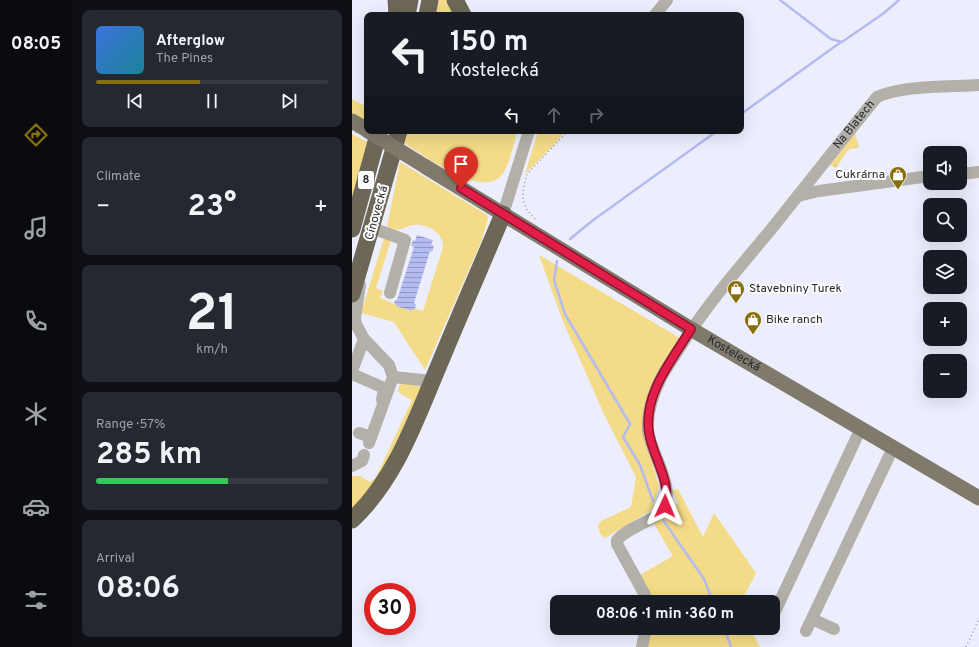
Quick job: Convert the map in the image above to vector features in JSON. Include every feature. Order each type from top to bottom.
[{"type":"highway","points":[[396,0],[397,12]]},
{"type":"highway","points":[[408,12],[410,0]]},
{"type":"highway","points":[[428,12],[430,0]]},
{"type":"highway","points":[[454,0],[462,12]]},
{"type":"highway","name":"Cínovecká","points":[[352,229],[378,134]]},
{"type":"highway","name":"Cínovecká","points":[[352,294],[366,250],[398,134]]},
{"type":"highway","points":[[352,520],[365,507],[386,481],[408,437],[503,214]]},
{"type":"main road","name":"Kostelecká","points":[[353,122],[364,129]]},
{"type":"main road","name":"Kostelecká","points":[[373,134],[691,329],[979,498]]},
{"type":"street","points":[[657,12],[667,0]]},
{"type":"street","name":"Na Blatech","points":[[643,595],[639,583],[617,544],[617,540],[657,514],[665,506],[668,498],[666,486],[648,430],[650,406],[662,376],[691,329],[704,316],[877,97],[889,92],[903,90],[979,85]]},
{"type":"street","points":[[503,214],[528,134]]},
{"type":"street","points":[[967,173],[979,172]]},
{"type":"street","points":[[798,196],[819,191],[923,177]]},
{"type":"street","points":[[372,228],[405,240],[390,293]]},
{"type":"street","points":[[359,433],[370,440],[394,377],[389,365],[364,339],[356,324],[355,318],[366,250]]},
{"type":"street","points":[[352,371],[364,339]]},
{"type":"street","points":[[352,374],[384,388],[384,393],[375,419],[375,426]]},
{"type":"street","points":[[394,377],[432,381]]},
{"type":"street","points":[[780,601],[861,428]]},
{"type":"street","points":[[806,631],[893,448]]},
{"type":"street","points":[[352,466],[362,461],[364,455]]},
{"type":"street","points":[[812,619],[834,630]]},
{"type":"street","points":[[642,647],[645,635]]},
{"type":"path","points":[[535,220],[527,210],[523,200],[523,189],[527,174],[565,134]]},
{"type":"path","points":[[966,647],[979,619]]},
{"type":"green space","points":[[439,0],[447,0],[453,12],[436,12]]},
{"type":"green space","points":[[352,99],[364,105],[364,120],[352,113]]},
{"type":"green space","points":[[855,133],[859,147],[848,150],[836,168],[830,165]]},
{"type":"green space","points":[[352,134],[369,143],[352,196]]},
{"type":"green space","points":[[406,134],[516,134],[511,156],[506,168],[500,177],[490,182],[479,182],[451,172],[404,143]]},
{"type":"green space","points":[[537,134],[563,134],[556,143],[525,174]]},
{"type":"green space","points":[[400,162],[487,215],[488,219],[481,242],[425,370],[394,322],[361,313],[384,238],[391,240],[376,288],[383,291],[380,298],[412,311],[412,308],[423,311],[443,247],[441,237],[429,227],[414,225],[393,230],[389,229],[387,226]]},
{"type":"green space","points":[[539,255],[680,338],[657,373],[645,403],[645,437],[659,486],[652,510],[605,538],[600,534],[598,525],[601,521],[631,507],[636,477],[604,414],[562,319]]},
{"type":"green space","points":[[403,383],[423,386],[388,465],[352,512],[352,476],[360,476],[370,482],[376,477],[412,400],[398,391],[399,386]]},
{"type":"green space","points":[[678,489],[703,537],[714,513],[756,573],[745,595],[648,595],[640,575],[673,556],[653,522],[678,503],[672,490]]},
{"type":"green space","points":[[650,635],[754,635],[760,647],[647,647]]},
{"type":"water","points":[[417,235],[433,240],[431,245],[434,246],[432,252],[430,251],[414,303],[416,304],[415,309],[412,311],[396,306],[394,303],[395,300],[397,300],[414,247],[411,246],[413,240],[415,241]]},
{"type":"waterway","points":[[780,0],[831,39],[842,42],[884,13],[899,0]]},
{"type":"waterway","points":[[744,112],[841,42]]},
{"type":"waterway","points":[[570,239],[592,221],[713,134]]},
{"type":"waterway","points":[[557,261],[554,280],[565,314],[630,424],[623,437],[640,465],[653,501]]},
{"type":"waterway","points":[[663,520],[704,579],[710,595]]},
{"type":"waterway","points":[[727,635],[731,647]]},
{"type":"place","name":"Cukrárna","points":[[898,190]]},
{"type":"place","name":"Stavebniny Turek","points":[[736,304]]},
{"type":"place","name":"Bike ranch","points":[[753,335]]},
{"type":"route","points":[[461,188],[691,329],[662,376],[650,406],[648,430],[666,486],[668,498],[665,506]]}]
